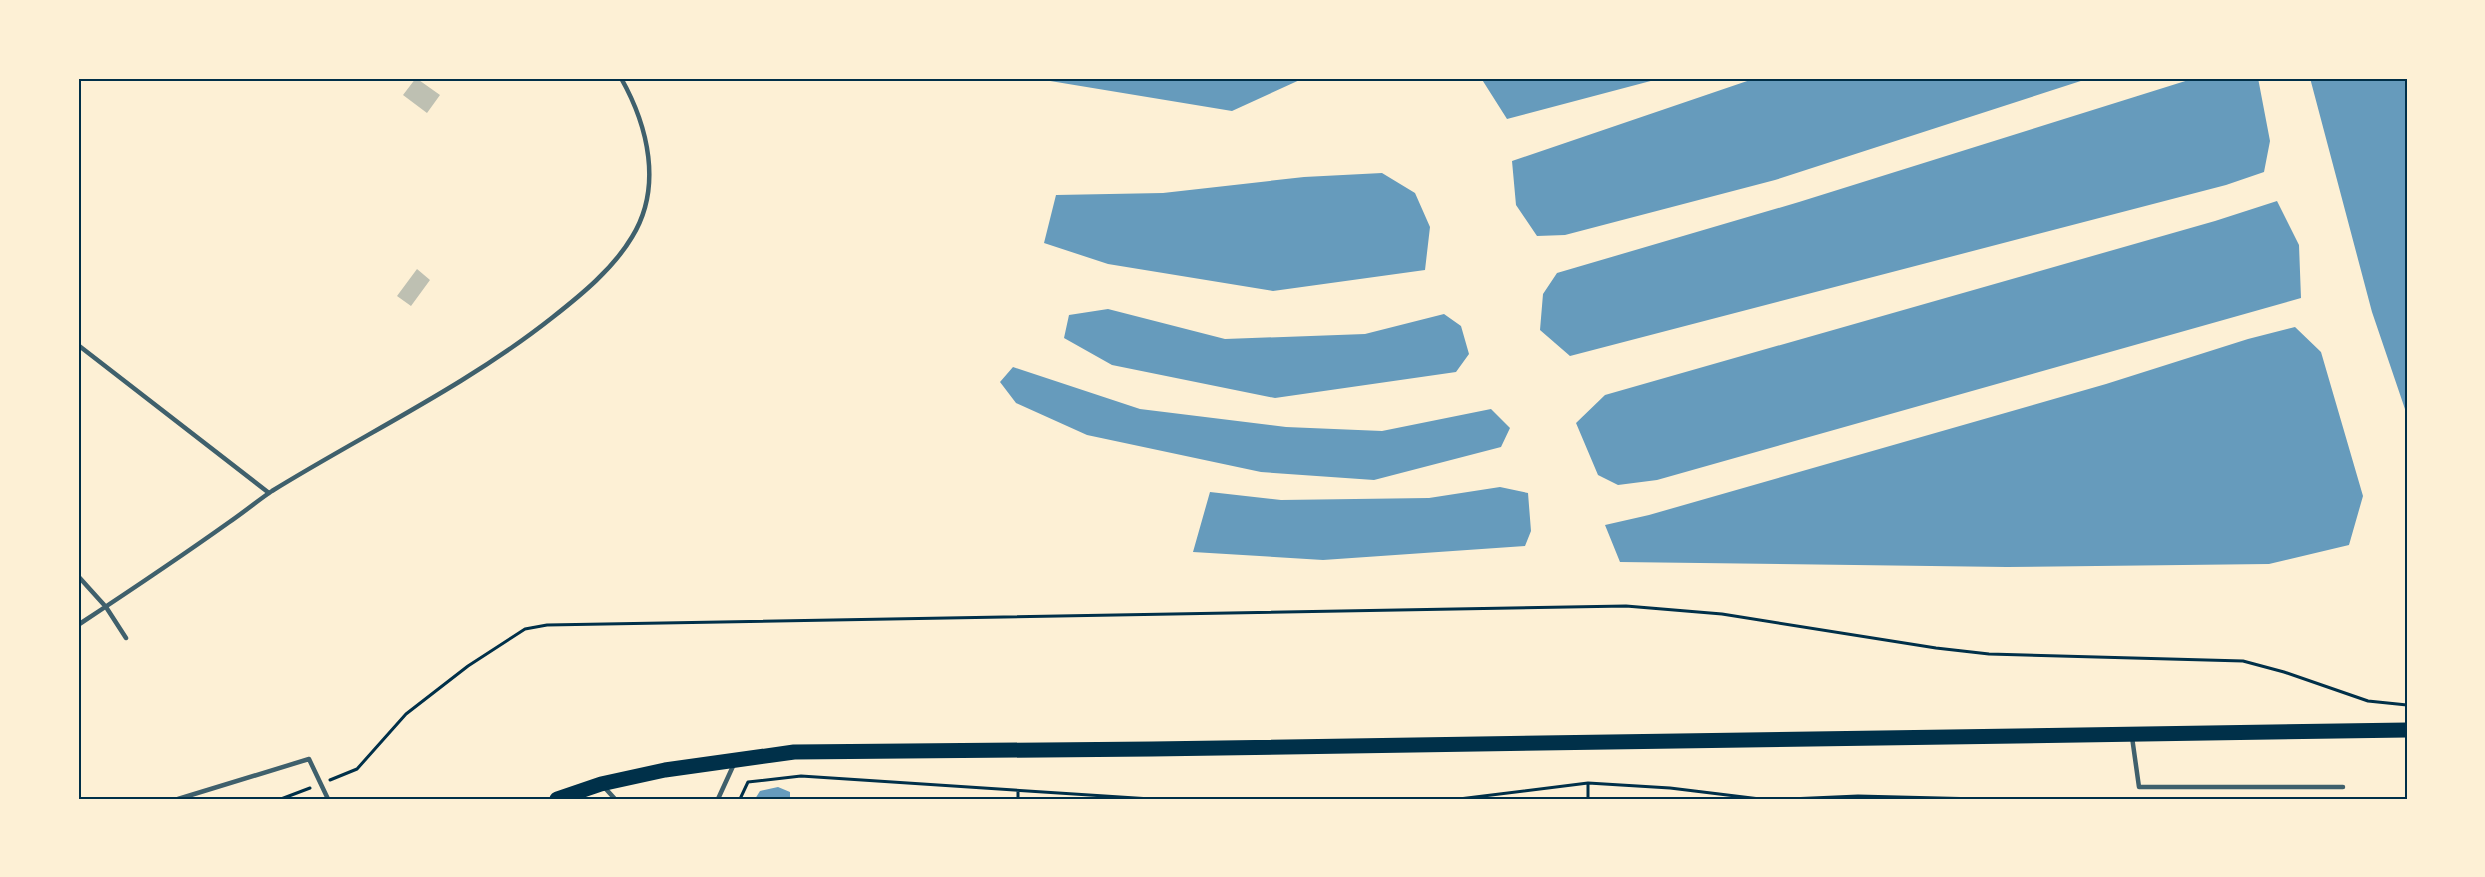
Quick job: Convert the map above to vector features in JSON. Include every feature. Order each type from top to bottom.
[{"type":"main road","points":[[557,799],[601,784],[665,770],[736,758],[794,752],[2407,730]]},
{"type":"lane","points":[[78,625],[269,493],[341,449],[459,383],[581,295],[614,261],[632,237],[644,210],[650,181],[645,132],[621,78]]},
{"type":"lane","points":[[78,345],[269,493]]},
{"type":"lane","points":[[78,576],[105,607],[126,638]]},
{"type":"lane","points":[[2132,734],[2139,787],[2343,787]]},
{"type":"lane","points":[[718,799],[736,758]]},
{"type":"lane","points":[[178,799],[309,759],[328,799]]},
{"type":"lane","points":[[601,784],[615,799]]},
{"type":"path","points":[[281,799],[357,769],[406,714],[468,666],[525,629],[547,625],[596,622],[1626,606],[1722,614],[1936,648],[1989,654],[2243,661],[2284,672],[2368,701],[2407,705]]},
{"type":"path","points":[[740,799],[748,782],[801,776],[1151,799]]},
{"type":"path","points":[[1588,783],[1588,799]]},
{"type":"path","points":[[1459,799],[1588,783],[1670,788],[1738,799],[1760,799]]},
{"type":"path","points":[[1018,791],[1018,799]]},
{"type":"path","points":[[1789,799],[1858,796],[1981,799]]},
{"type":"water","points":[[1032,78],[1304,78],[1232,111]]},
{"type":"water","points":[[1481,78],[1662,78],[1507,119]]},
{"type":"water","points":[[1756,78],[2090,78],[1775,180],[1565,235],[1537,236],[1516,205],[1512,161]]},
{"type":"water","points":[[2195,78],[2258,78],[2270,141],[2264,172],[2226,185],[1570,356],[1540,330],[1543,294],[1557,273],[1799,202]]},
{"type":"water","points":[[2310,78],[2407,78],[2407,415],[2372,312]]},
{"type":"water","points":[[1382,173],[1415,193],[1430,227],[1425,270],[1273,291],[1108,264],[1044,243],[1056,195],[1163,193],[1304,177]]},
{"type":"water","points":[[2277,201],[2299,245],[2301,298],[1657,480],[1618,485],[1598,475],[1576,423],[1605,395],[2215,221]]},
{"type":"water","points":[[1108,309],[1225,339],[1365,334],[1444,314],[1461,326],[1469,354],[1456,372],[1275,398],[1112,365],[1064,338],[1069,315]]},
{"type":"water","points":[[2295,327],[2321,352],[2363,496],[2349,545],[2269,564],[2007,567],[1620,562],[1605,525],[1649,515],[2106,384],[2248,339]]},
{"type":"water","points":[[1013,367],[1140,409],[1286,427],[1382,431],[1491,409],[1510,428],[1501,447],[1374,480],[1261,472],[1087,435],[1016,403],[1000,382]]},
{"type":"water","points":[[1500,487],[1528,493],[1531,531],[1525,546],[1323,560],[1193,552],[1210,492],[1281,500],[1429,498]]},
{"type":"water","points":[[778,787],[790,792],[790,799],[755,799],[760,791]]},
{"type":"building","points":[[416,78],[440,95],[427,113],[403,95]]},
{"type":"building","points":[[417,269],[430,280],[411,306],[397,296]]}]
